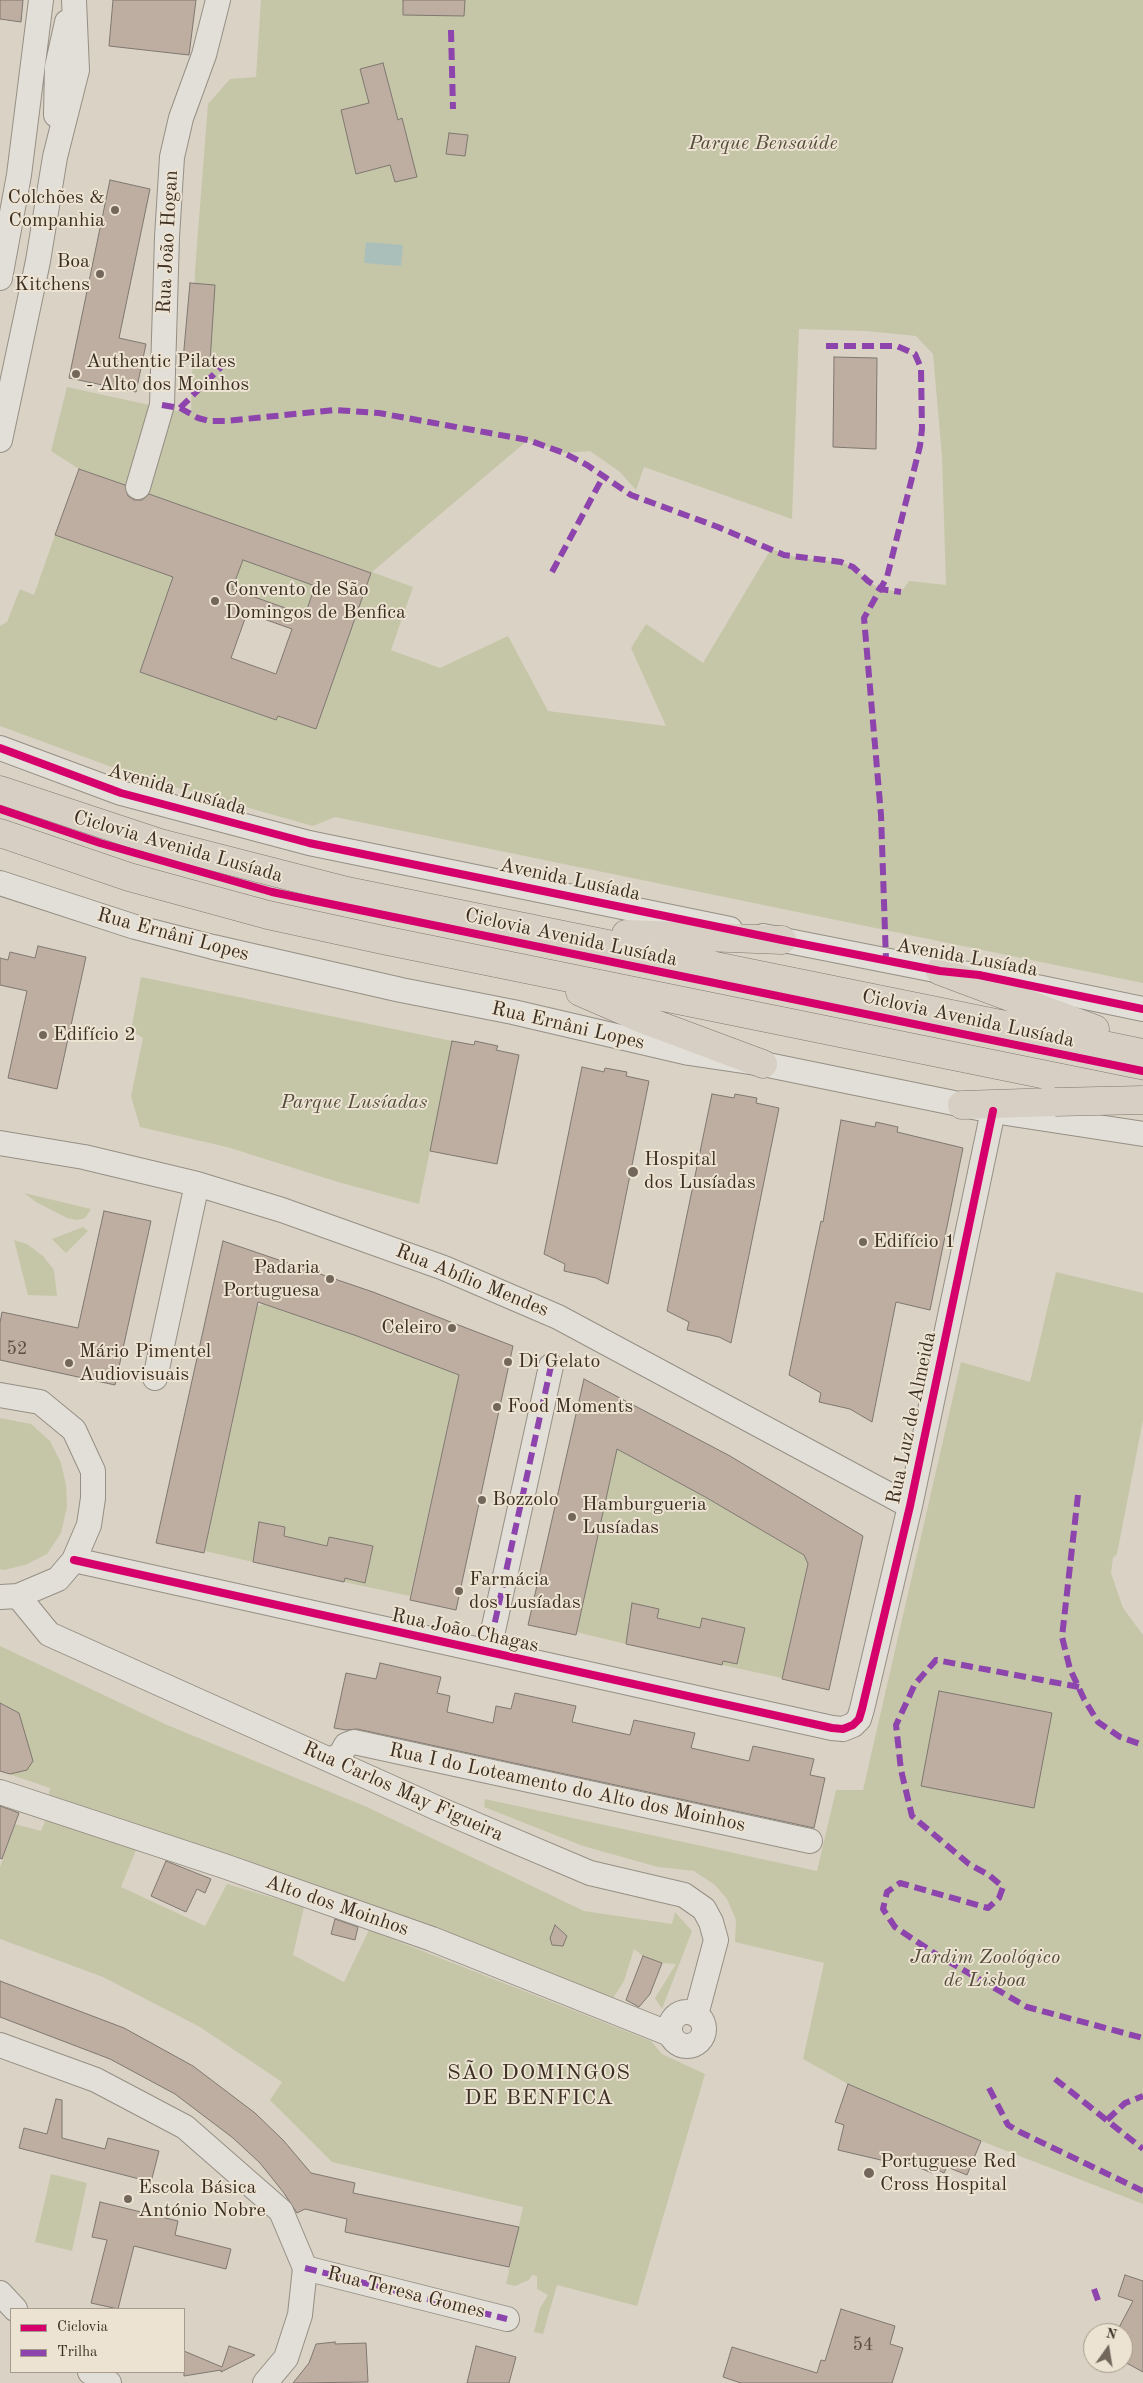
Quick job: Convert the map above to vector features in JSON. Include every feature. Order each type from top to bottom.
[{"type":"main road","points":[[0,790],[160,843],[276,874],[529,928],[1066,1029],[1143,1047]]},
{"type":"main road","points":[[0,833],[129,877],[268,915],[530,971],[1055,1090],[1143,1100]]},
{"type":"main road","points":[[529,928],[782,940]]},
{"type":"main road","points":[[530,971],[644,1020],[763,1064]]},
{"type":"main road","points":[[940,971],[1066,1029],[1143,1053]]},
{"type":"main road","points":[[962,1105],[1055,1090],[1143,1095]]},
{"type":"street","points":[[0,278],[19,175],[41,0]]},
{"type":"street","points":[[2,424],[38,260],[55,156],[57,67],[73,0]]},
{"type":"street","name":"Rua João Hogan","points":[[138,487],[162,405],[167,237],[172,157],[181,118],[204,55],[218,0]]},
{"type":"street","name":"Avenida Lusíada","points":[[0,748],[121,793],[309,843],[782,940],[940,971],[978,974],[1143,1008]]},
{"type":"street","name":"Rua Ernâni Lopes","points":[[0,883],[135,927],[213,947],[401,990],[513,1012],[689,1054],[763,1064],[993,1111],[1143,1134]]},
{"type":"street","name":"Rua Luz de Almeida","points":[[850,1726],[859,1719],[862,1709],[910,1506],[993,1111]]},
{"type":"street","name":"Rua Abílio Mendes","points":[[0,1143],[84,1157],[198,1184],[355,1234],[533,1305],[910,1506]]},
{"type":"street","points":[[155,1378],[198,1184]]},
{"type":"street","points":[[491,1640],[550,1366]]},
{"type":"street","points":[[0,1395],[40,1402],[74,1430],[93,1470],[93,1498],[89,1525],[74,1560],[58,1579],[9,1597]]},
{"type":"street","name":"Rua João Chagas","points":[[74,1560],[832,1728],[850,1726]]},
{"type":"street","name":"Rua Carlos May Figueira","points":[[9,1597],[49,1634],[331,1760],[590,1873],[684,1894],[704,1909],[711,1922],[716,1940],[696,2015],[703,2026],[703,2034],[695,2044],[689,2046],[677,2043],[670,2034]]},
{"type":"street","name":"Rua I do Loteamento do Alto dos Moinhos","points":[[331,1760],[341,1754],[350,1742],[354,1742],[810,1841]]},
{"type":"street","name":"Alto dos Moinhos","points":[[0,1792],[224,1866],[423,1936],[670,2034]]},
{"type":"street","points":[[0,2045],[96,2080],[185,2127],[281,2210],[305,2268],[300,2315],[286,2358],[264,2383]]},
{"type":"street","name":"Rua Teresa Gomes","points":[[305,2268],[507,2319]]},
{"type":"street","points":[[0,2293],[14,2308]]},
{"type":"street","points":[[92,2373],[109,2383]]},
{"type":"green space","name":"Parque Bensaúde","points":[[261,0],[1143,0],[1143,983],[335,817],[313,826],[139,777],[0,726],[0,626],[7,622],[20,589],[34,595],[55,535],[173,577],[140,672],[276,720],[278,716],[316,729],[371,573],[79,469],[51,451],[67,387],[191,414],[195,270],[208,104],[230,79],[256,77]],"holes":[[[799,329],[867,331],[916,336],[933,354],[942,456],[946,585],[909,581],[901,592],[880,589],[853,567],[841,562],[798,558],[771,549],[703,663],[646,624],[631,648],[666,726],[548,711],[508,636],[440,668],[391,650],[413,587],[372,572],[528,440],[564,453],[590,451],[620,472],[636,490],[644,467],[792,519]]]},
{"type":"green space","points":[[243,560],[315,586],[305,615],[232,589]]},
{"type":"green space","name":"Parque Lusíadas","points":[[141,977],[452,1041],[419,1204],[338,1182],[227,1147],[140,1127],[131,1096],[143,1038],[135,1033],[132,1025]]},
{"type":"green space","points":[[24,1193],[91,1209],[85,1218],[77,1220],[67,1218],[36,1202]]},
{"type":"green space","points":[[83,1227],[88,1231],[66,1253],[52,1239]]},
{"type":"green space","points":[[14,1240],[27,1244],[43,1256],[54,1270],[57,1296],[28,1295]]},
{"type":"green space","name":"Jardim Zoológico de Lisboa","points":[[1056,1272],[1143,1293],[1143,1420],[1117,1554],[1113,1558],[1111,1573],[1123,1608],[1143,1635],[1143,2204],[981,2141],[848,2084],[803,2059],[824,1963],[735,1942],[736,1920],[727,1899],[715,1885],[694,1871],[658,1867],[583,1846],[484,1807],[485,1799],[817,1871],[836,1790],[863,1790],[961,1362],[1030,1382]]},
{"type":"green space","points":[[263,1304],[357,1336],[459,1375],[410,1596],[344,1582],[345,1578],[365,1582],[373,1546],[329,1537],[327,1546],[284,1536],[285,1527],[260,1522],[253,1562],[205,1551],[257,1307]]},
{"type":"green space","points":[[0,1418],[31,1424],[50,1441],[61,1463],[66,1485],[67,1507],[61,1533],[47,1554],[25,1565],[4,1570],[0,1569]]},
{"type":"green space","points":[[617,1449],[707,1498],[804,1555],[808,1564],[782,1678],[722,1665],[723,1661],[737,1664],[745,1628],[702,1618],[700,1628],[657,1618],[634,1603],[628,1623],[630,1624],[626,1644],[576,1632]]},
{"type":"green space","points":[[0,1646],[167,1725],[367,1807],[584,1911],[672,1924],[675,1912],[692,1931],[662,2009],[655,1998],[676,1964],[662,1963],[643,1956],[634,1949],[624,1981],[613,1998],[136,1826],[47,1802],[50,1788],[0,1771]]},
{"type":"green space","points":[[46,1819],[136,1850],[121,1887],[205,1926],[227,1884],[304,1907],[293,1955],[344,1982],[369,1930],[651,2041],[662,2054],[705,2074],[637,2306],[557,2285],[543,2334],[534,2332],[540,2308],[548,2295],[537,2289],[537,2276],[532,2275],[529,2280],[515,2286],[506,2284],[523,2207],[332,2162],[270,2100],[282,2082],[200,2027],[103,1977],[0,1939],[0,1867],[15,1824],[41,1831]]},
{"type":"green space","points":[[51,2174],[87,2183],[72,2251],[35,2242]]},
{"type":"water","points":[[366,242],[403,245],[401,266],[364,263]]},
{"type":"building","points":[[0,0],[23,0],[21,22],[0,19]]},
{"type":"building","points":[[113,0],[196,0],[189,55],[109,46]]},
{"type":"building","points":[[403,0],[465,0],[464,16],[403,15]]},
{"type":"building","points":[[383,63],[398,120],[402,118],[417,177],[395,182],[390,165],[356,174],[341,110],[369,103],[360,69]]},
{"type":"building","points":[[449,133],[468,135],[465,156],[446,154]]},
{"type":"building","points":[[110,180],[150,189],[119,338],[146,344],[136,392],[69,378]]},
{"type":"building","points":[[190,283],[215,285],[210,362],[183,360]]},
{"type":"building","points":[[834,357],[877,358],[876,449],[833,447]]},
{"type":"building","name":"Convento de São Domingos de Benfica","points":[[79,469],[125,485],[128,496],[134,500],[142,500],[149,494],[371,573],[316,729],[278,716],[276,720],[140,672],[173,577],[55,535]],"holes":[[[243,560],[315,586],[305,615],[232,589]],[[247,613],[292,629],[276,674],[231,658]]]},
{"type":"building","name":"Edifício 2","points":[[38,946],[86,957],[57,1089],[8,1078],[27,991],[0,985],[0,958],[8,960],[10,952],[35,958]]},
{"type":"building","points":[[452,1041],[474,1045],[475,1041],[498,1046],[496,1050],[519,1055],[497,1164],[430,1151]]},
{"type":"building","points":[[582,1067],[604,1072],[605,1068],[627,1072],[626,1076],[649,1081],[608,1284],[596,1278],[564,1271],[565,1264],[544,1254]]},
{"type":"building","points":[[712,1094],[734,1098],[735,1094],[757,1098],[756,1103],[779,1108],[731,1343],[719,1337],[687,1330],[689,1322],[667,1311]]},
{"type":"building","points":[[841,1120],[875,1127],[876,1122],[898,1127],[897,1132],[963,1148],[930,1310],[896,1302],[872,1422],[850,1409],[819,1402],[821,1393],[789,1375],[821,1221],[823,1222]]},
{"type":"building","points":[[104,1211],[151,1221],[115,1385],[0,1360],[0,1323],[2,1312],[78,1328]]},
{"type":"building","points":[[223,1241],[373,1292],[513,1346],[456,1610],[410,1600],[459,1375],[357,1336],[258,1302],[204,1553],[156,1543]]},
{"type":"building","points":[[584,1379],[730,1456],[863,1536],[829,1690],[782,1679],[808,1564],[804,1555],[707,1498],[617,1449],[576,1635],[528,1625]]},
{"type":"building","points":[[259,1522],[285,1527],[284,1536],[327,1546],[329,1537],[373,1546],[365,1583],[345,1578],[344,1582],[253,1562]]},
{"type":"building","points":[[632,1603],[659,1609],[657,1618],[700,1628],[702,1618],[745,1628],[737,1664],[723,1661],[722,1665],[626,1644]]},
{"type":"building","points":[[380,1663],[441,1677],[437,1693],[450,1696],[447,1712],[493,1723],[496,1706],[511,1709],[515,1693],[576,1706],[572,1722],[630,1735],[634,1720],[695,1733],[691,1748],[749,1761],[753,1746],[814,1759],[810,1775],[825,1778],[814,1828],[357,1729],[334,1728],[346,1673],[376,1679]]},
{"type":"building","points":[[939,1691],[1052,1713],[1034,1808],[921,1786]]},
{"type":"building","points":[[0,1703],[19,1713],[33,1761],[27,1770],[10,1774],[0,1771]]},
{"type":"building","points":[[0,1806],[19,1813],[2,1859],[0,1858]]},
{"type":"building","points":[[166,1861],[211,1879],[205,1893],[197,1889],[186,1912],[151,1896]]},
{"type":"building","points":[[335,1919],[358,1927],[355,1940],[331,1934]]},
{"type":"building","points":[[555,1925],[567,1936],[563,1946],[552,1945],[550,1938]]},
{"type":"building","points":[[643,1956],[662,1963],[650,1994],[639,2007],[626,2000]]},
{"type":"building","points":[[0,1981],[124,2028],[193,2066],[255,2113],[283,2140],[311,2173],[355,2183],[353,2193],[519,2227],[509,2267],[345,2232],[347,2219],[305,2209],[297,2213],[260,2163],[233,2138],[175,2094],[110,2059],[0,2017]]},
{"type":"building","points":[[848,2084],[981,2141],[967,2175],[947,2167],[944,2173],[934,2168],[932,2173],[886,2154],[885,2161],[838,2150],[844,2125],[835,2122]]},
{"type":"building","points":[[56,2099],[62,2100],[62,2138],[105,2149],[108,2138],[159,2151],[151,2182],[19,2148],[24,2128],[47,2134]]},
{"type":"building","points":[[100,2202],[178,2221],[175,2235],[231,2249],[226,2269],[134,2246],[118,2308],[114,2308],[91,2303],[107,2240],[92,2237]]},
{"type":"building","points":[[1125,2275],[1143,2281],[1143,2372],[1133,2366],[1133,2323],[1121,2323],[1133,2301],[1118,2296]]},
{"type":"building","points":[[841,2309],[895,2326],[890,2344],[903,2348],[892,2383],[741,2383],[723,2377],[732,2347],[817,2373],[821,2360],[825,2361]]},
{"type":"building","points":[[335,2342],[335,2344],[366,2343],[368,2382],[293,2383],[309,2363],[316,2344]]},
{"type":"building","points":[[229,2346],[255,2355],[221,2372],[221,2370],[184,2376],[185,2351],[222,2367]]},
{"type":"building","points":[[476,2346],[516,2357],[509,2383],[467,2383]]},
{"type":"marked path","points":[[451,30],[453,109]]},
{"type":"marked path","points":[[826,346],[897,346],[915,354],[921,368],[922,429],[920,446],[887,577],[864,618],[881,815],[886,960]]},
{"type":"marked path","points":[[180,408],[229,359]]},
{"type":"marked path","points":[[162,405],[180,408],[198,418],[209,421],[335,410],[379,413],[528,440],[564,453],[587,465],[631,495],[718,527],[784,555],[841,562],[853,567],[880,589],[901,592]]},
{"type":"marked path","points":[[552,572],[603,477]]},
{"type":"marked path","points":[[491,1640],[551,1366]]},
{"type":"marked path","points":[[1078,1495],[1062,1637],[1070,1669],[1084,1699],[1098,1722],[1120,1737],[1143,1745]]},
{"type":"marked path","points":[[1079,1687],[936,1660],[915,1684],[896,1725],[901,1770],[912,1816],[969,1864],[989,1875],[1003,1887],[999,1898],[988,1908],[900,1883],[887,1892],[883,1909],[895,1927],[934,1953],[1027,2007],[1143,2038]]},
{"type":"marked path","points":[[1055,2079],[1143,2149]]},
{"type":"marked path","points":[[989,2088],[1008,2125],[1143,2191]]},
{"type":"marked path","points":[[1107,2120],[1125,2103],[1143,2096]]},
{"type":"marked path","points":[[305,2268],[507,2319]]},
{"type":"marked path","points":[[1094,2289],[1100,2306]]},
{"type":"cycle path","points":[[0,748],[121,793],[309,843],[782,940],[940,971],[979,975],[1143,1009]]},
{"type":"cycle path","name":"Ciclovia Avenida Lusíada","points":[[0,809],[100,843],[272,892],[1143,1071]]},
{"type":"cycle path","points":[[74,1560],[832,1728],[843,1729],[853,1725],[859,1719],[862,1709],[910,1506],[993,1111]]},
{"type":"place","name":"Colchões & Companhia","points":[[115,210]]},
{"type":"place","name":"Boa Kitchens","points":[[100,274]]},
{"type":"place","name":"Authentic Pilates - Alto dos Moinhos","points":[[76,374]]},
{"type":"place","name":"Convento de São Domingos de Benfica","points":[[215,601]]},
{"type":"place","name":"Edifício 2","points":[[43,1035]]},
{"type":"place","name":"Hospital dos Lusíadas","points":[[633,1172]]},
{"type":"place","name":"Edifício 1","points":[[863,1242]]},
{"type":"place","name":"Padaria Portuguesa","points":[[330,1279]]},
{"type":"place","name":"Celeiro","points":[[452,1328]]},
{"type":"place","name":"Di Gelato","points":[[508,1362]]},
{"type":"place","name":"Mário Pimentel Audiovisuais","points":[[69,1363]]},
{"type":"place","name":"Food Moments","points":[[497,1407]]},
{"type":"place","name":"Bozzolo","points":[[482,1500]]},
{"type":"place","name":"Hamburgueria Lusíadas","points":[[572,1517]]},
{"type":"place","name":"Farmácia dos Lusíadas","points":[[459,1591]]},
{"type":"place","name":"Portuguese Red Cross Hospital","points":[[869,2173]]},
{"type":"place","name":"Escola Básica António Nobre","points":[[128,2199]]},
{"type":"district","name":"SÃO DOMINGOS DE BENFICA","points":[[539,2086]]}]
